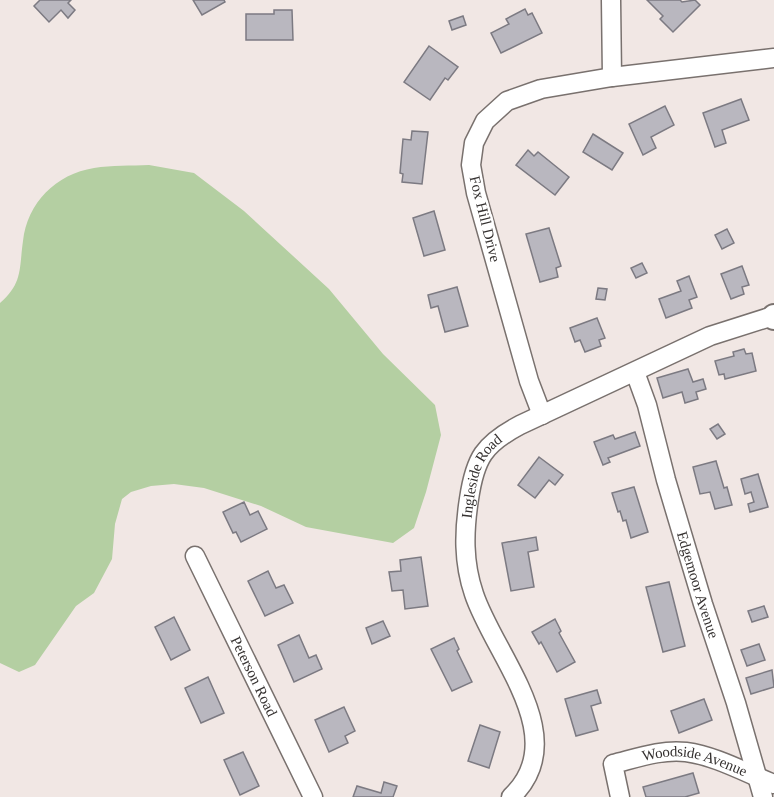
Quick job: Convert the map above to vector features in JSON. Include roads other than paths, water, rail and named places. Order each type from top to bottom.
[{"type":"street","points":[[611,0],[612,77]]},
{"type":"street","name":"Fox Hill Drive","points":[[542,415],[529,381],[476,193],[471,165],[474,143],[485,121],[507,101],[541,89],[612,77],[774,58]]},
{"type":"street","name":"Ingleside Road","points":[[511,797],[526,779],[532,765],[536,748],[535,730],[525,698],[489,631],[474,594],[466,558],[466,517],[474,471],[485,448],[505,433],[710,336],[774,317]]},
{"type":"street","name":"Edgemoor Avenue","points":[[635,372],[647,405],[658,451],[703,604],[736,703],[766,781],[763,797]]},
{"type":"street","name":"Peterson Road","points":[[195,556],[313,797]]},
{"type":"street","name":"Woodside Avenue","points":[[620,797],[613,764],[656,754],[686,752],[719,762],[766,781]]}]
